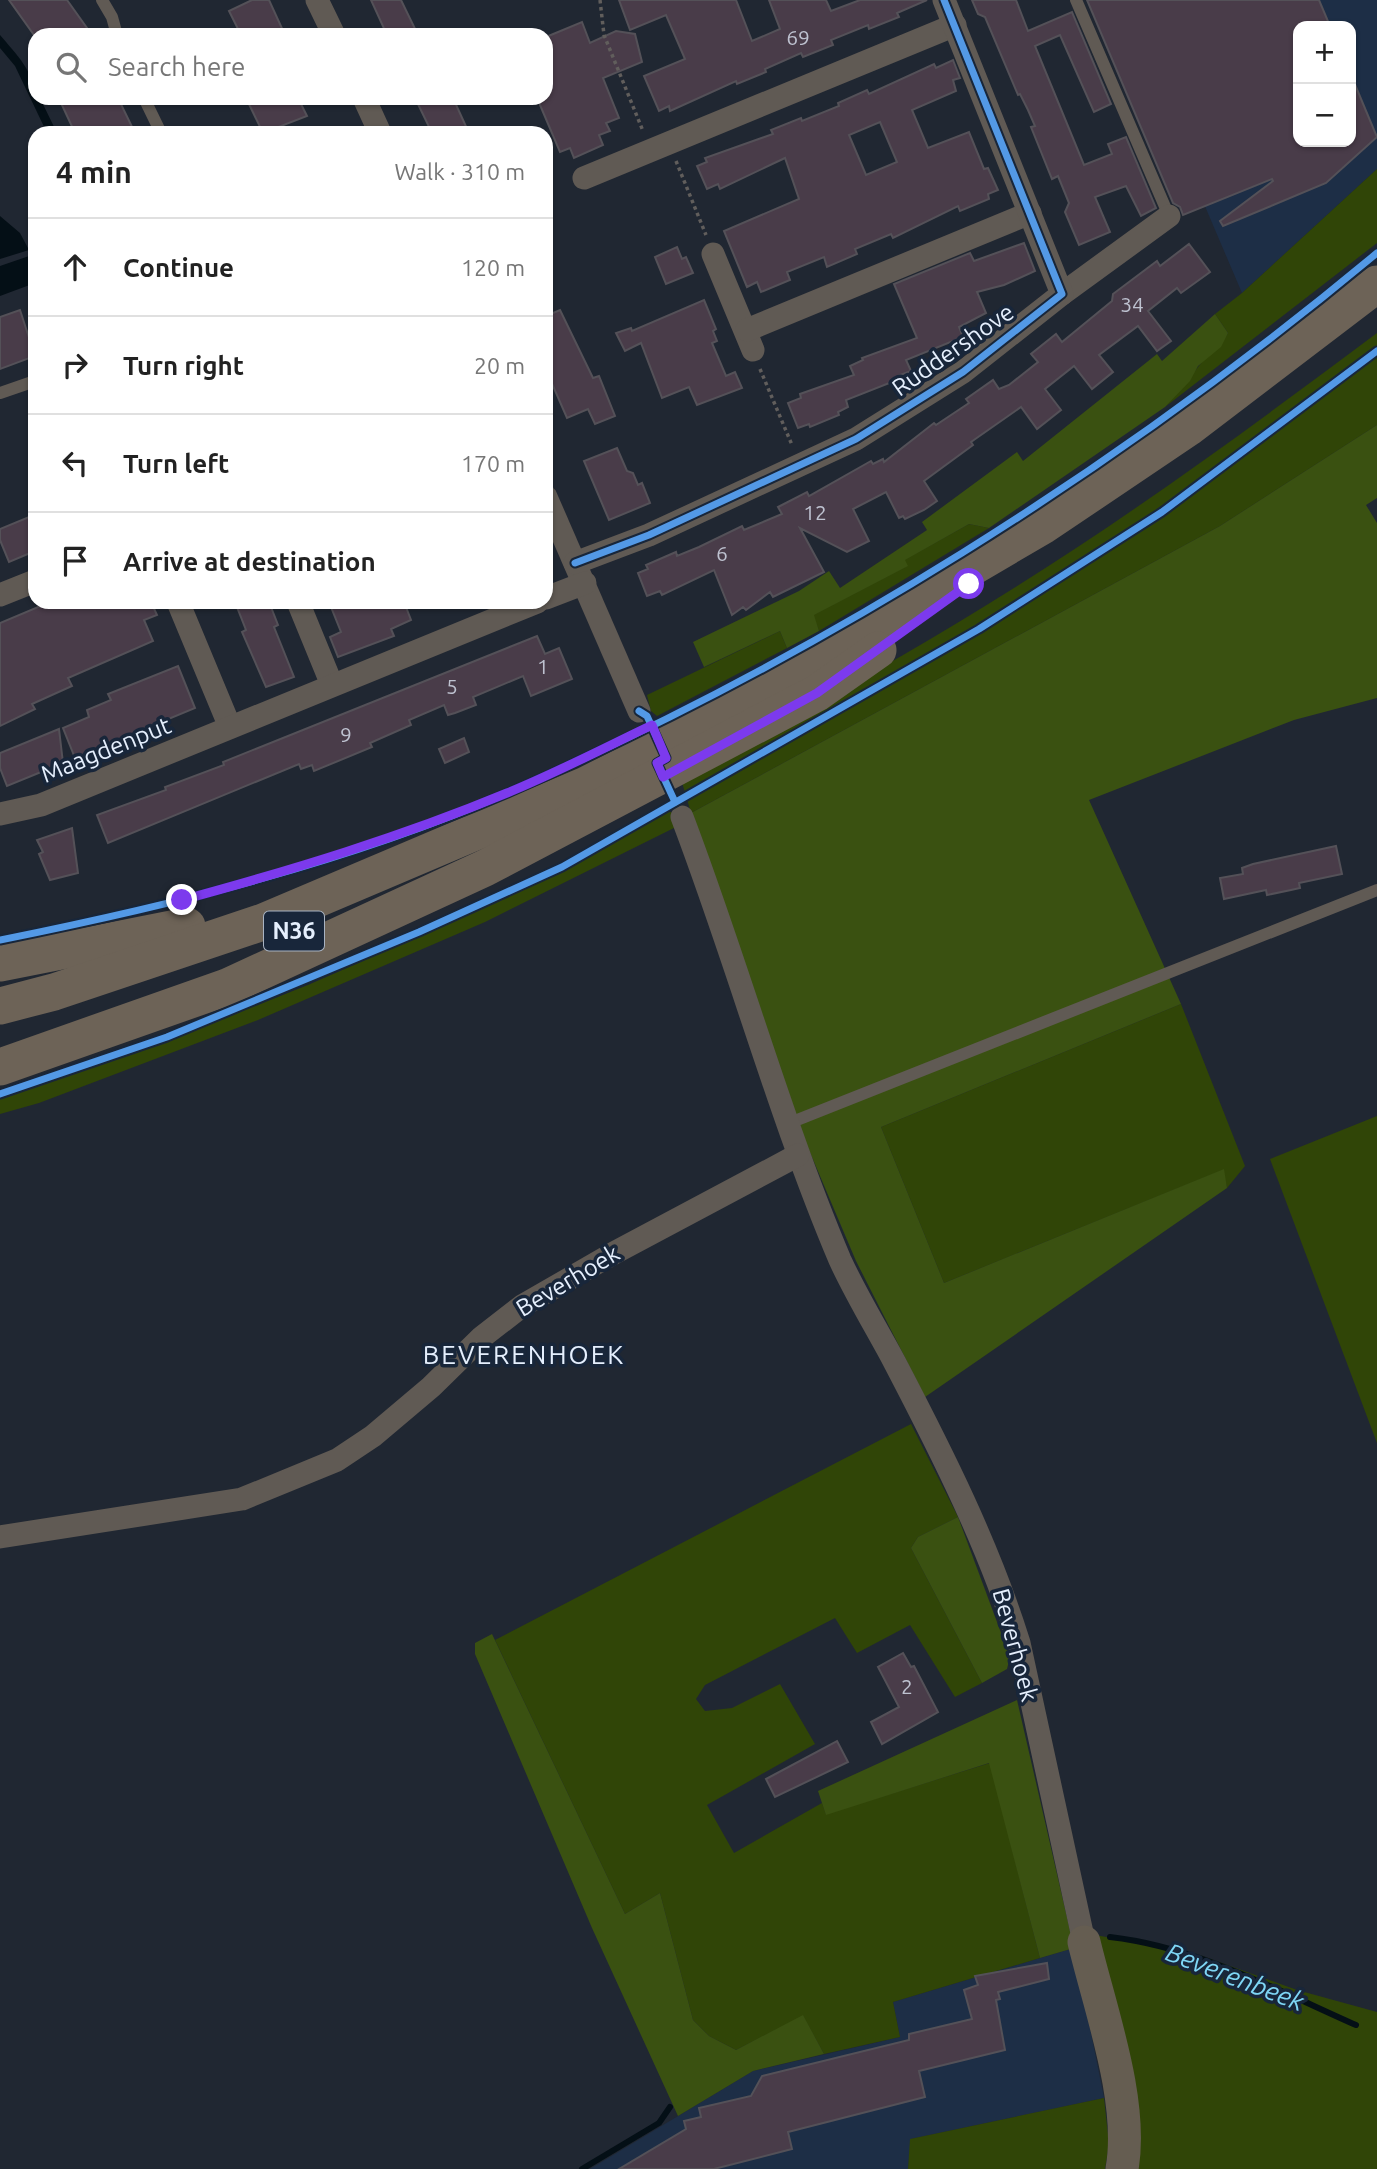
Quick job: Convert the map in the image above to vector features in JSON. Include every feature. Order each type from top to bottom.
[{"type":"main road","name":"N36","points":[[0,1027],[58,1012],[239,952],[364,905],[581,818],[663,777],[817,693],[969,584],[1044,526],[1188,428],[1377,284]]},
{"type":"main road","name":"N36","points":[[0,1006],[54,992],[263,922],[586,785],[691,732],[807,667],[1044,526]]},
{"type":"main road","points":[[0,1067],[227,986],[485,869],[581,818]]},
{"type":"main road","points":[[0,963],[176,929],[390,869]]},
{"type":"street","points":[[317,0],[331,28]]},
{"type":"street","points":[[944,0],[1062,294]]},
{"type":"street","points":[[584,178],[955,25]]},
{"type":"street","points":[[367,105],[377,126]]},
{"type":"street","points":[[713,254],[750,340],[1030,213]]},
{"type":"street","name":"Ruddershove","points":[[580,573],[649,535],[856,439],[963,372],[1062,294],[1169,216]]},
{"type":"street","points":[[553,513],[639,711]]},
{"type":"street","points":[[553,593],[580,573]]},
{"type":"street","points":[[0,595],[28,584]]},
{"type":"street","points":[[181,609],[230,727]]},
{"type":"street","points":[[301,609],[332,685]]},
{"type":"street","name":"Maagdenput","points":[[0,814],[41,805],[520,609]]},
{"type":"street","name":"Beverhoek","points":[[681,817],[715,904],[798,1155],[842,1263],[897,1366],[1004,1595],[1019,1643],[1123,2109],[1126,2146],[1122,2169]]},
{"type":"street","name":"Beverhoek","points":[[0,1537],[242,1499],[337,1460],[373,1436],[482,1337],[522,1306],[614,1253],[798,1155]]},
{"type":"lane","points":[[102,0],[115,28]]},
{"type":"lane","points":[[1076,0],[1169,216]]},
{"type":"lane","points":[[147,105],[158,126]]},
{"type":"lane","points":[[0,393],[28,383]]},
{"type":"lane","points":[[787,1124],[1377,890]]},
{"type":"path","points":[[600,0],[604,35],[713,254]]},
{"type":"path","points":[[750,340],[800,465]]},
{"type":"shaded area","points":[[1117,0],[1377,0],[1377,169],[1242,293]]},
{"type":"shaded area","points":[[0,35],[28,72],[28,93],[15,66],[0,48]]},
{"type":"shaded area","points":[[34,105],[43,105],[54,126],[44,126]]},
{"type":"shaded area","points":[[0,216],[20,233],[28,250],[0,259]]},
{"type":"shaded area","points":[[28,256],[28,286],[0,296],[0,266]]},
{"type":"shaded area","points":[[1074,1948],[1104,2098],[911,2139],[908,2169],[590,2169],[753,2071],[900,2037],[893,2002]]},
{"type":"green space","points":[[1377,169],[1377,243],[1165,407],[1228,333],[1215,314],[1242,293]]},
{"type":"green space","points":[[1215,314],[1228,333],[1221,347],[1198,366],[1190,381],[1165,407],[989,528],[969,524],[905,560],[908,566],[814,615],[819,631],[787,648],[780,631],[704,667],[693,642],[799,591],[829,571],[840,588],[927,530],[922,522],[1017,452],[1023,461],[1157,354],[1162,361]]},
{"type":"green space","points":[[1377,333],[1377,425],[1220,526],[691,813],[681,779],[948,629],[1086,542]]},
{"type":"green space","points":[[1377,425],[1377,498],[1366,505],[1377,523],[1377,698],[1294,720],[1089,800],[1181,1004],[881,1127],[944,1283],[1224,1169],[1227,1188],[925,1397],[856,1261],[806,1143],[691,813],[1220,526]]},
{"type":"green space","points":[[969,524],[989,528],[819,631],[813,615],[907,566],[904,560]]},
{"type":"green space","points":[[780,631],[787,648],[657,716],[651,711],[647,695]]},
{"type":"green space","points":[[669,811],[674,814],[678,826],[485,922],[258,1020],[39,1103],[0,1114],[0,1098],[156,1045],[308,985],[559,874]]},
{"type":"green space","points":[[1181,1004],[1245,1166],[1227,1188],[1223,1170],[944,1283],[881,1127]]},
{"type":"green space","points":[[1377,1116],[1377,1443],[1270,1159]]},
{"type":"green space","points":[[911,1424],[958,1517],[918,1537],[911,1548],[982,1683],[955,1697],[910,1625],[857,1653],[835,1618],[705,1685],[696,1699],[705,1711],[732,1708],[780,1684],[815,1744],[707,1805],[734,1853],[822,1803],[826,1814],[990,1763],[1040,1958],[893,2002],[900,2037],[824,2054],[803,2016],[736,2050],[709,2036],[693,2020],[660,1893],[625,1914],[495,1640]]},
{"type":"green space","points":[[958,1517],[1010,1657],[1007,1669],[982,1683],[911,1548],[918,1537]]},
{"type":"green space","points":[[492,1634],[625,1914],[660,1893],[693,2020],[709,2036],[736,2050],[803,2015],[824,2054],[753,2071],[678,2116],[592,1928],[475,1654],[475,1643]]},
{"type":"green space","points":[[1017,1700],[1074,1948],[1040,1958],[989,1763],[826,1815],[818,1791]]},
{"type":"green space","points":[[1095,1935],[1191,1952],[1297,1990],[1377,2012],[1377,2169],[1134,2169]]},
{"type":"green space","points":[[1104,2098],[1109,2144],[1105,2169],[908,2169],[910,2139]]},
{"type":"building","points":[[9,0],[67,0],[87,28],[29,28]]},
{"type":"building","points":[[252,0],[269,0],[282,28],[238,28],[229,11]]},
{"type":"building","points":[[371,0],[401,0],[415,28],[384,28]]},
{"type":"building","points":[[619,0],[736,0],[752,41],[780,29],[769,0],[826,0],[831,11],[860,0],[927,0],[897,13],[899,17],[869,29],[868,25],[831,40],[833,45],[803,57],[801,53],[765,69],[766,72],[737,84],[736,81],[670,111],[669,106],[659,111],[644,76],[685,59],[666,15],[630,30]]},
{"type":"building","points":[[972,0],[1016,0],[1028,31],[1072,12],[1111,104],[1094,112],[1060,35],[1035,46],[1084,165],[1112,154],[1108,144],[1126,137],[1156,208],[1141,216],[1126,186],[1095,197],[1110,232],[1079,245],[1065,212],[1069,203],[1058,176],[1052,179],[1031,127],[1035,126],[1028,110],[1020,94],[1018,95],[985,17],[978,14]]},
{"type":"building","points":[[1087,0],[1319,0],[1328,21],[1293,21],[1293,147],[1356,147],[1356,87],[1377,137],[1326,183],[1223,226],[1220,221],[1273,181],[1272,179],[1183,215],[1180,207],[1173,203]]},
{"type":"building","points":[[582,22],[590,43],[616,31],[635,34],[642,62],[603,78],[619,118],[606,123],[610,131],[599,135],[603,145],[574,158],[570,148],[560,152],[553,136],[553,126],[549,126],[540,105],[553,105],[553,34]]},
{"type":"building","points":[[953,60],[960,78],[953,80],[956,91],[912,110],[928,148],[969,132],[984,169],[988,168],[998,190],[988,194],[989,199],[960,211],[958,206],[893,238],[891,234],[855,249],[857,254],[827,267],[824,257],[787,272],[790,280],[761,292],[757,282],[747,287],[724,231],[799,199],[785,158],[720,189],[718,184],[707,189],[697,166],[707,162],[705,158],[773,134],[771,130],[839,106],[838,103],[867,90],[869,94],[934,64],[936,68]],"holes":[[[880,122],[897,162],[866,175],[849,135]]]},
{"type":"building","points":[[62,105],[121,105],[132,126],[72,126]]},
{"type":"building","points":[[249,105],[302,105],[307,116],[281,126],[260,126]]},
{"type":"building","points":[[418,105],[456,105],[466,126],[429,126]]},
{"type":"building","points":[[1024,243],[1035,271],[1004,285],[977,292],[986,313],[959,327],[963,337],[906,360],[911,371],[900,375],[902,378],[846,400],[848,407],[838,412],[839,415],[810,427],[809,424],[798,428],[788,403],[801,398],[800,394],[854,375],[850,366],[863,360],[862,358],[917,338],[894,284],[970,253],[974,261]]},
{"type":"building","points":[[1189,244],[1210,272],[1181,293],[1177,288],[1148,311],[1171,341],[1157,351],[1138,326],[1099,355],[1113,372],[1092,389],[1074,366],[1045,389],[1061,410],[1037,429],[1021,407],[971,442],[973,445],[924,481],[937,501],[924,510],[905,519],[903,516],[899,518],[886,492],[853,509],[869,541],[847,552],[800,528],[824,572],[773,597],[770,592],[746,610],[743,607],[732,615],[714,570],[662,595],[660,591],[647,596],[638,573],[648,569],[646,565],[676,552],[677,556],[742,526],[744,530],[782,514],[778,507],[807,492],[809,496],[871,461],[873,464],[883,459],[884,462],[934,423],[936,425],[969,403],[966,399],[993,380],[999,389],[1009,385],[1038,362],[1031,354],[1056,334],[1062,342],[1112,301],[1113,294],[1157,261],[1160,266]]},
{"type":"building","points":[[677,247],[682,259],[686,257],[693,273],[666,284],[655,257]]},
{"type":"building","points":[[704,300],[716,329],[713,331],[717,341],[712,343],[726,376],[735,372],[742,388],[697,405],[689,387],[662,398],[641,343],[625,351],[616,333],[631,328],[632,331]]},
{"type":"building","points":[[20,310],[28,335],[28,359],[0,369],[0,317]]},
{"type":"building","points":[[560,310],[593,378],[599,376],[615,416],[595,424],[588,409],[567,418],[553,386],[553,313]]},
{"type":"building","points":[[617,448],[627,471],[633,473],[638,485],[642,483],[650,503],[609,520],[584,461]]},
{"type":"building","points":[[28,517],[28,554],[9,562],[0,540],[0,529]]},
{"type":"building","points":[[33,609],[154,609],[157,615],[144,620],[153,641],[68,678],[72,686],[32,704],[35,709],[0,726],[0,623]]},
{"type":"building","points":[[238,609],[272,609],[278,625],[274,627],[294,677],[266,687],[242,632],[246,630]]},
{"type":"building","points":[[332,609],[407,609],[411,620],[391,629],[394,636],[338,657],[330,637],[341,632]]},
{"type":"building","points":[[537,636],[545,654],[559,648],[572,679],[531,696],[523,676],[473,697],[476,705],[448,715],[444,705],[409,720],[411,725],[370,743],[372,747],[314,771],[312,765],[301,769],[299,764],[108,843],[97,815],[166,790],[165,787],[224,765],[223,762]]},
{"type":"building","points":[[178,666],[195,708],[75,758],[63,728],[89,717],[87,710],[111,700],[108,694]]},
{"type":"building","points":[[59,729],[63,763],[7,786],[0,768],[0,753]]},
{"type":"building","points":[[464,738],[469,752],[445,763],[439,749]]},
{"type":"building","points":[[72,828],[78,873],[50,880],[39,854],[43,852],[37,840]]},
{"type":"building","points":[[1336,846],[1342,874],[1299,883],[1300,888],[1291,890],[1267,895],[1266,890],[1224,899],[1220,878],[1243,874],[1242,868],[1253,864]]},
{"type":"building","points":[[903,1653],[911,1667],[914,1666],[938,1712],[882,1744],[871,1722],[899,1707],[878,1667]]},
{"type":"building","points":[[837,1741],[848,1762],[775,1797],[766,1779]]},
{"type":"building","points":[[1047,1963],[1049,1979],[998,1992],[1000,1999],[996,2000],[1005,2050],[919,2071],[925,2097],[788,2132],[792,2149],[714,2169],[619,2169],[686,2129],[684,2121],[701,2117],[699,2108],[751,2096],[762,2076],[909,2040],[909,2034],[972,2019],[964,1990],[978,1985],[975,1976]]},
{"type":"waterway","name":"Beverenbeek","points":[[1110,1937],[1142,1942],[1205,1960],[1356,2025]]},
{"type":"waterway","name":"Beverenbeek","points":[[582,2169],[659,2123],[670,2107]]},
{"type":"cycle path","points":[[575,563],[649,535],[856,439],[963,372],[1062,294],[944,0]]},
{"type":"cycle path","points":[[0,940],[194,897],[323,861],[386,840],[510,792],[625,739],[852,619],[962,553],[1070,483],[1176,409],[1278,333],[1377,253]]},
{"type":"cycle path","points":[[0,1094],[167,1037],[419,932],[562,867],[979,629],[1162,512],[1377,351]]},
{"type":"cycle path","points":[[639,711],[647,716],[666,758],[657,763],[675,802]]},
{"type":"district","name":"BEVERENHOEK","points":[[524,1355]]},
{"type":"route","points":[[182,900],[286,872],[380,841],[507,793],[652,725],[666,758],[657,763],[663,777],[817,693],[969,584]]}]
